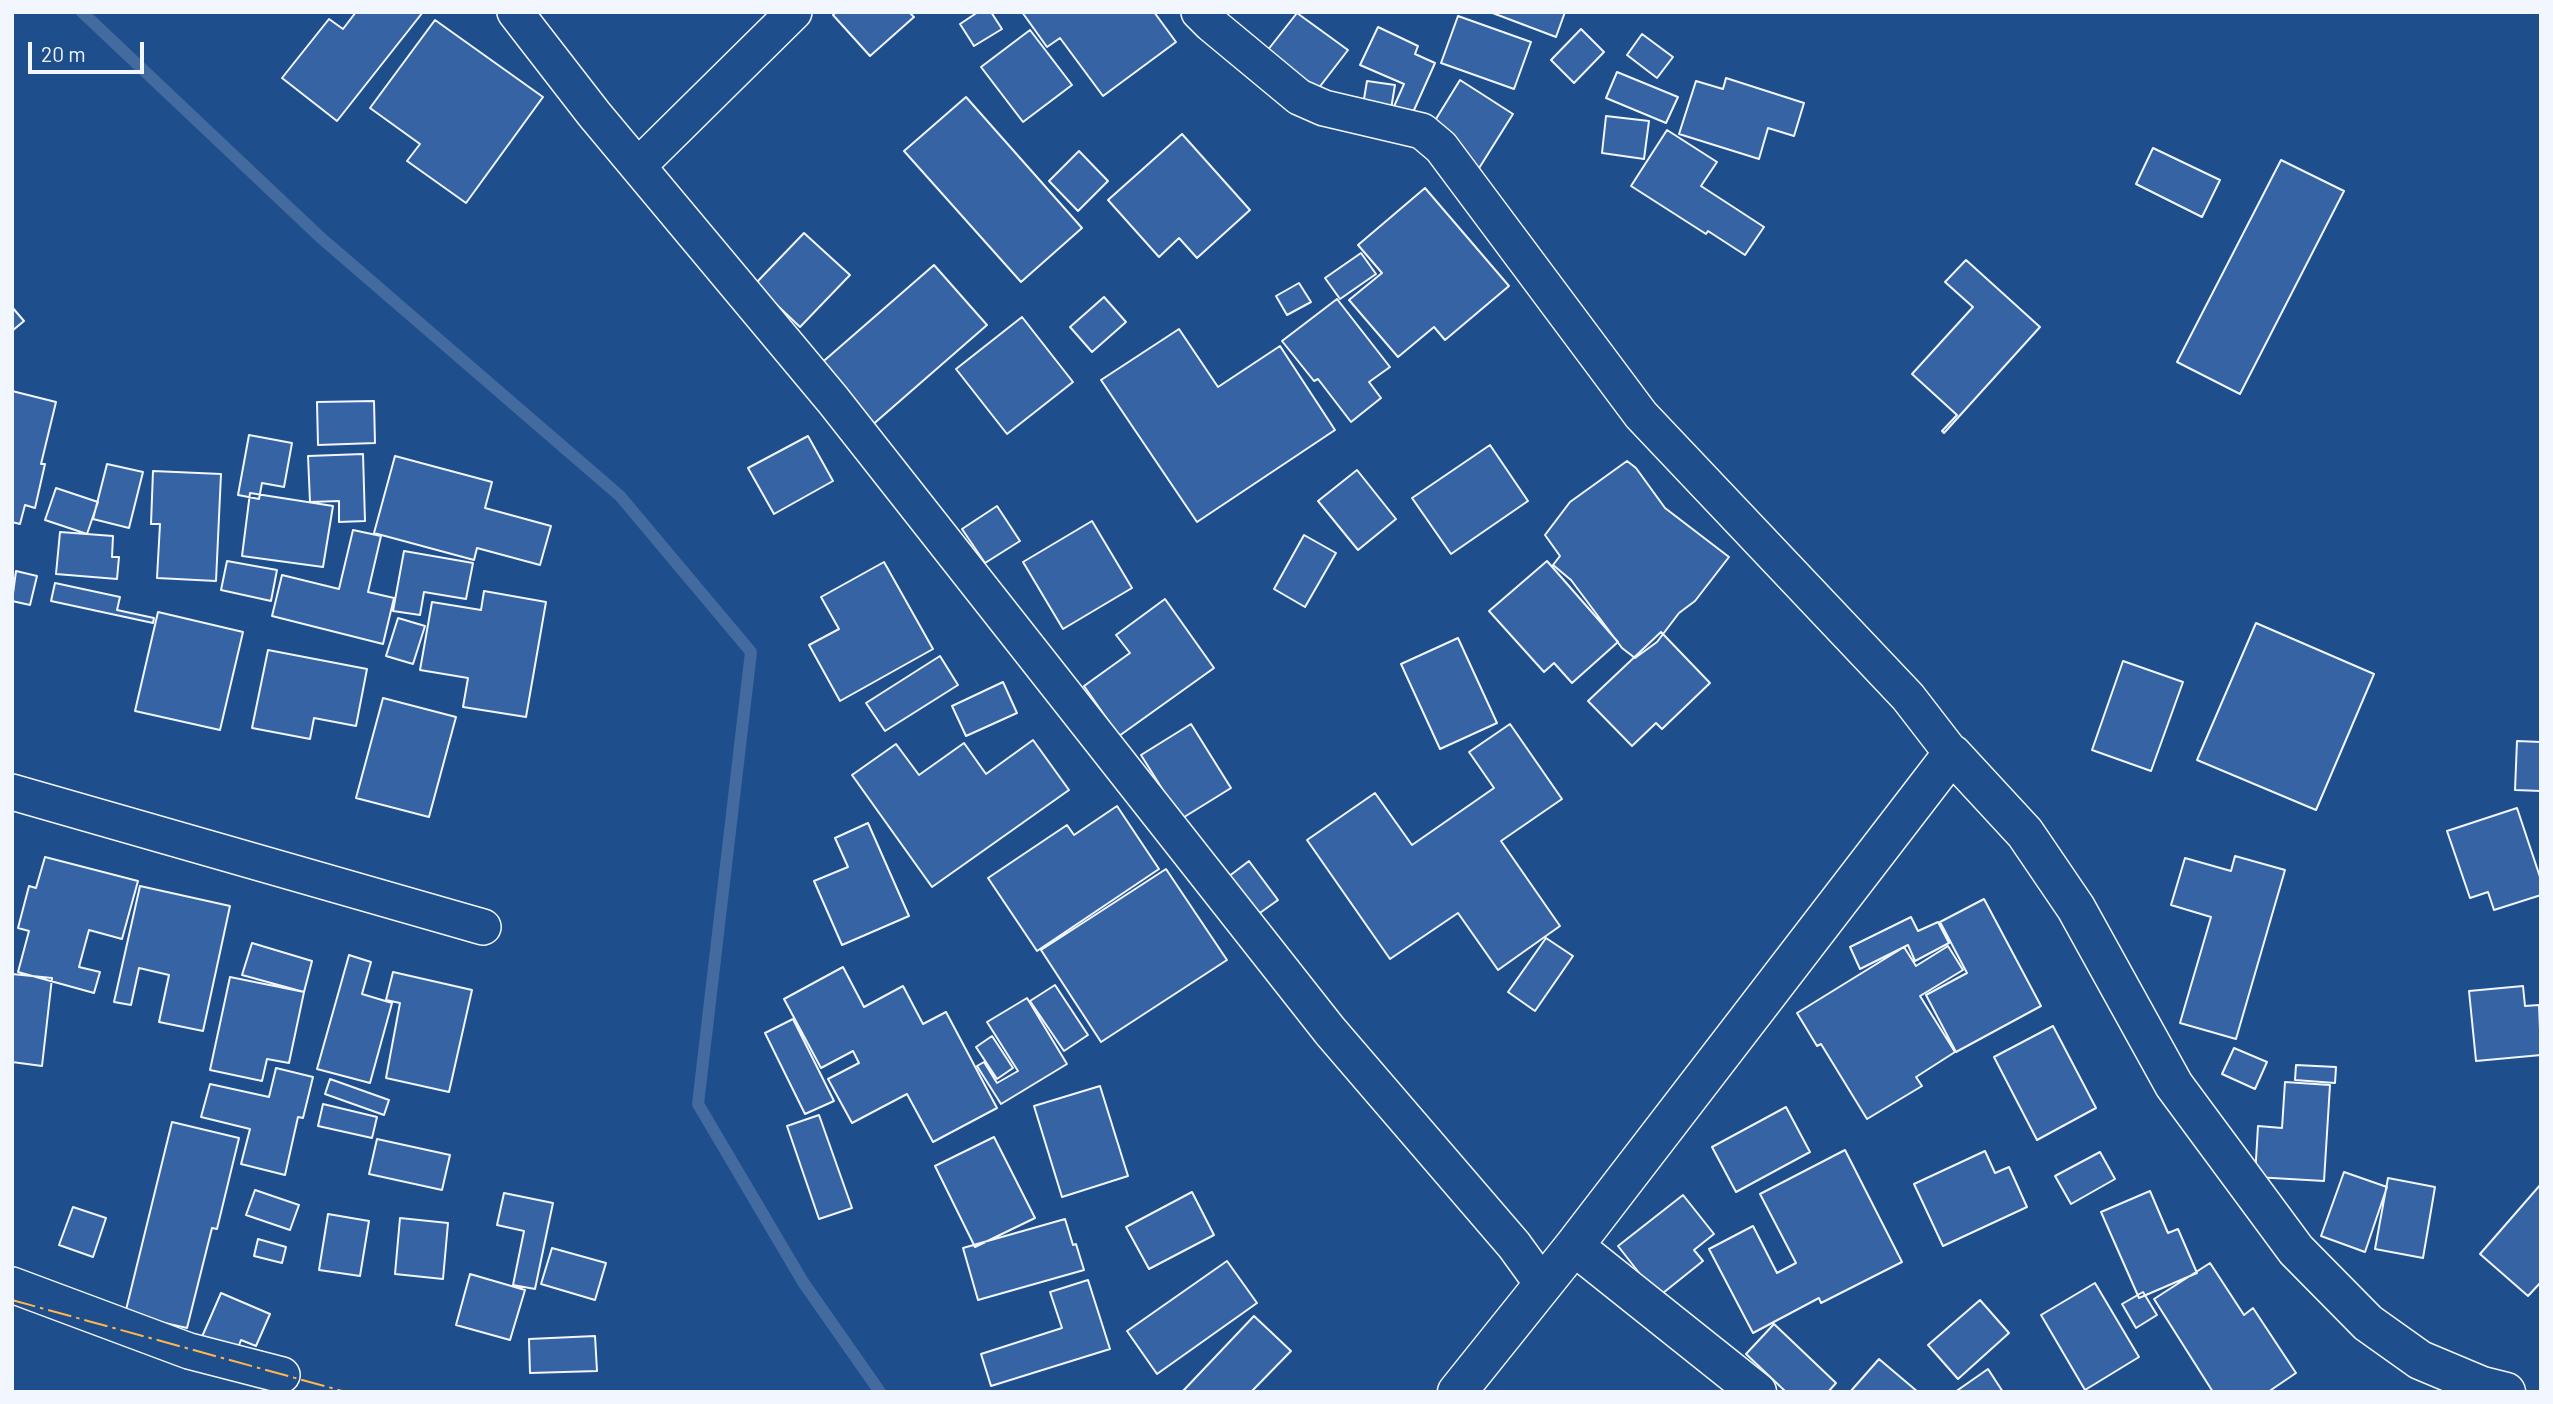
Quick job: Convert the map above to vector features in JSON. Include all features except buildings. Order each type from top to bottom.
[{"type":"main road","points":[[1457,1392],[1574,1246],[1952,754],[2025,833],[2076,908],[2174,1085],[2296,1250],[2368,1323],[2420,1360],[2482,1386],[2506,1392]]},
{"type":"main road","points":[[1574,1246],[1756,1392]]},
{"type":"street","points":[[515,12],[638,166],[833,400],[1330,1031],[1514,1245],[1543,1285]]},
{"type":"street","points":[[638,166],[794,12]]},
{"type":"street","points":[[1199,12],[1300,97],[1324,108],[1422,131],[1441,148],[1641,415],[1908,697],[1952,754]]},
{"type":"street","points":[[12,792],[484,927]]},
{"type":"street","points":[[12,1285],[189,1351],[282,1375]]},
{"type":"waterway","points":[[82,12],[320,237],[620,496],[751,652],[698,1104],[803,1282],[880,1392]]},
{"type":"power","points":[[12,1300],[346,1392]]}]
